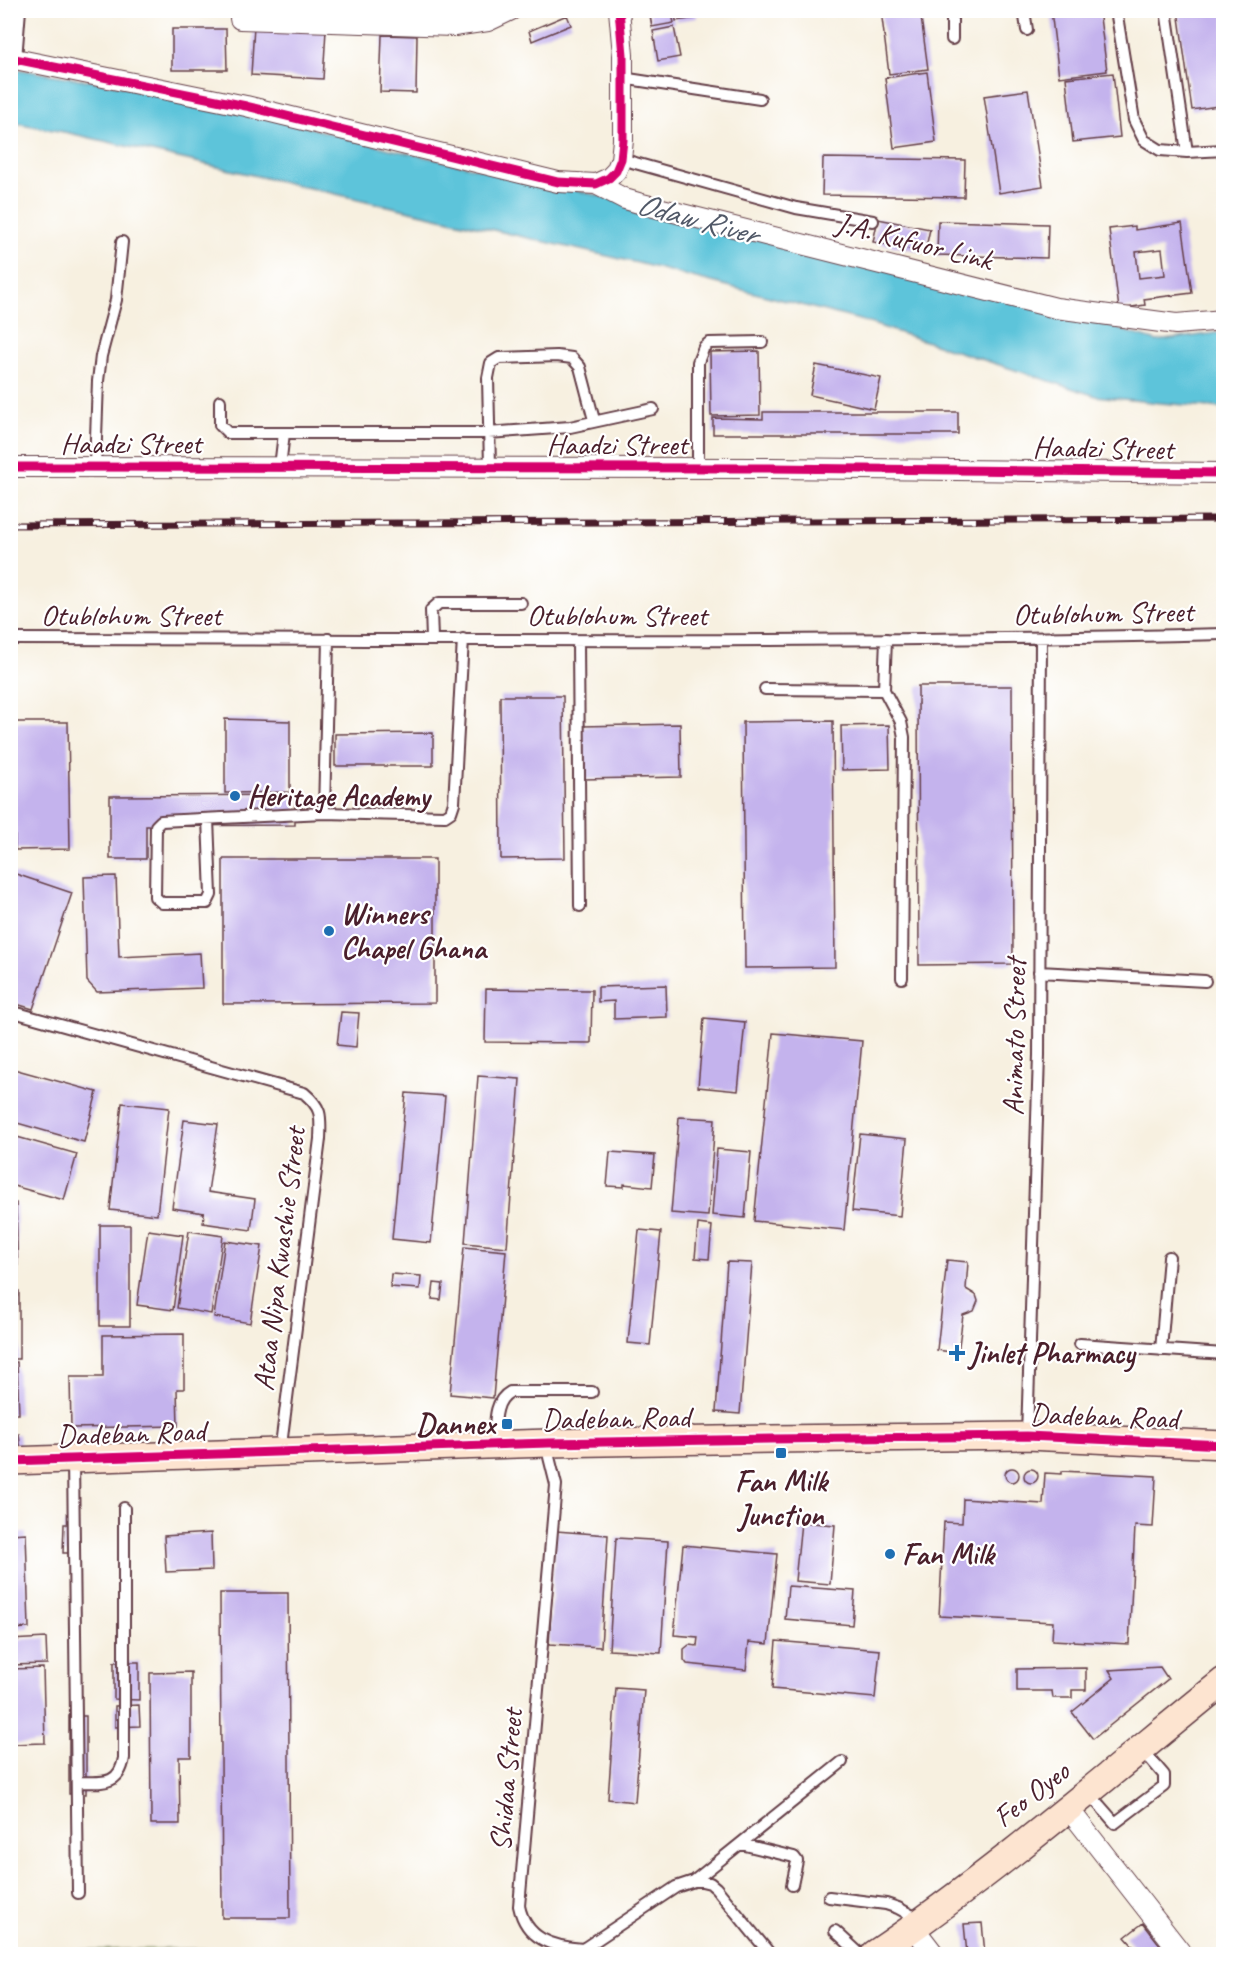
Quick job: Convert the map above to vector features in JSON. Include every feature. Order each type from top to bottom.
[{"type":"street","points":[[240,19],[464,25],[488,21],[511,10]]},
{"type":"street","points":[[14,58],[246,105],[558,182],[596,184],[609,178],[616,171],[621,159],[623,140],[619,10]]},
{"type":"street","name":"J.A. Kufuor Link","points":[[596,184],[625,199],[642,204],[1056,308],[1176,324],[1224,320]]},
{"type":"street","name":"Haadzi Street","points":[[10,467],[698,468],[1224,473]]},
{"type":"street","name":"Dadeban Road","points":[[10,1461],[549,1443],[1027,1436],[1223,1441]]},
{"type":"street","name":"Feo Oyeo","points":[[875,1954],[918,1925],[1078,1800],[1224,1681]]},
{"type":"street","points":[[1078,1800],[1182,1954]]},
{"type":"street","points":[[918,1925],[934,1954]]},
{"type":"lane","points":[[14,58],[20,10]]},
{"type":"lane","points":[[372,10],[389,24]]},
{"type":"lane","points":[[952,10],[952,39]]},
{"type":"lane","points":[[1024,10],[1027,30]]},
{"type":"lane","points":[[1116,10],[1134,120],[1144,140],[1160,150],[1187,152],[1224,150]]},
{"type":"lane","points":[[1166,10],[1187,152]]},
{"type":"lane","points":[[622,78],[760,99]]},
{"type":"lane","points":[[621,159],[796,208],[873,221]]},
{"type":"lane","points":[[95,466],[101,356],[116,300],[122,242]]},
{"type":"lane","points":[[698,468],[698,362],[704,347],[709,343],[762,342]]},
{"type":"lane","points":[[490,467],[488,378],[491,363],[499,358],[557,356],[572,358],[580,367],[594,420]]},
{"type":"lane","points":[[220,401],[220,425],[228,433],[488,433],[570,427],[653,409]]},
{"type":"lane","points":[[280,467],[284,433]]},
{"type":"lane","points":[[432,639],[431,610],[439,603],[521,603]]},
{"type":"lane","name":"Otublohum Street","points":[[10,639],[578,641],[1041,639],[1224,634]]},
{"type":"lane","points":[[324,813],[328,639]]},
{"type":"lane","points":[[208,819],[211,895],[207,903],[162,903],[155,897],[156,826],[161,821],[324,813],[445,816],[451,812],[454,803],[463,639]]},
{"type":"lane","points":[[886,639],[884,690],[901,722],[904,737],[902,978]]},
{"type":"lane","name":"Animato Street","points":[[1027,1436],[1038,1067],[1041,639]]},
{"type":"lane","points":[[578,641],[580,906]]},
{"type":"lane","points":[[765,689],[884,690]]},
{"type":"lane","points":[[1039,972],[1205,981]]},
{"type":"lane","name":"Ataa Nipa Kwashie Street","points":[[10,1011],[304,1093],[316,1103],[321,1120],[321,1139],[280,1453]]},
{"type":"lane","points":[[1161,1350],[1169,1257]]},
{"type":"lane","points":[[1080,1344],[1224,1354]]},
{"type":"lane","points":[[494,1445],[498,1403],[510,1392],[592,1392]]},
{"type":"lane","name":"Shidaa Street","points":[[549,1443],[549,1457],[556,1485],[519,1906],[522,1919],[541,1940],[584,1949],[676,1887],[694,1881],[842,1762]]},
{"type":"lane","points":[[73,1459],[78,1893]]},
{"type":"lane","points":[[77,1782],[109,1782],[122,1771],[124,1758],[124,1508]]},
{"type":"lane","points":[[1078,1800],[1115,1823],[1164,1786],[1164,1775],[1141,1748]]},
{"type":"lane","points":[[741,1844],[794,1857],[797,1861],[792,1885]]},
{"type":"lane","points":[[694,1881],[710,1883],[716,1888],[770,1954]]},
{"type":"lane","points":[[829,1897],[886,1904],[898,1908],[918,1925]]},
{"type":"lane","points":[[835,1931],[860,1954]]},
{"type":"green space","points":[[319,1948],[345,1954],[60,1954],[75,1950]]},
{"type":"water","points":[[10,68],[193,97],[390,149],[592,194],[1070,314],[1157,341],[1223,332],[1223,408],[1096,396],[860,320],[638,263],[69,133],[11,122]]},
{"type":"building","points":[[649,10],[671,10],[674,23],[652,27]]},
{"type":"building","points":[[675,10],[696,10],[697,18],[676,21]]},
{"type":"building","points":[[881,10],[920,10],[928,69],[889,74]]},
{"type":"building","points":[[1051,10],[1099,10],[1107,71],[1059,77]]},
{"type":"building","points":[[1178,10],[1224,10],[1224,105],[1192,110]]},
{"type":"building","points":[[567,15],[571,25],[532,41],[529,31]]},
{"type":"building","points":[[254,26],[326,30],[323,79],[251,75]]},
{"type":"building","points":[[674,27],[680,57],[658,61],[653,31]]},
{"type":"building","points":[[172,29],[226,29],[227,70],[172,70]]},
{"type":"building","points":[[382,35],[417,36],[416,93],[380,92]]},
{"type":"building","points":[[927,72],[936,142],[894,148],[885,78]]},
{"type":"building","points":[[1113,73],[1120,137],[1073,142],[1066,78]]},
{"type":"building","points":[[1028,90],[1043,186],[999,193],[984,96]]},
{"type":"building","points":[[823,158],[965,160],[964,197],[822,195]]},
{"type":"building","points":[[878,219],[930,229],[925,252],[873,242]]},
{"type":"building","points":[[938,221],[1048,224],[1047,258],[937,255]]},
{"type":"building","points":[[1182,223],[1192,293],[1144,299],[1145,305],[1119,309],[1109,229],[1135,226],[1135,230]],"holes":[[[1162,249],[1165,275],[1139,278],[1136,252]]]},
{"type":"building","points":[[759,351],[760,415],[711,416],[710,352]]},
{"type":"building","points":[[816,365],[881,378],[874,409],[810,395]]},
{"type":"building","points":[[763,412],[958,412],[958,434],[713,434],[713,418],[763,419]]},
{"type":"building","points":[[918,686],[1012,686],[1013,964],[919,965]]},
{"type":"building","points":[[500,696],[563,696],[565,858],[501,859]]},
{"type":"building","points":[[225,719],[290,721],[290,792],[225,793]]},
{"type":"building","points":[[833,721],[835,967],[745,968],[743,722]]},
{"type":"building","points":[[14,722],[68,722],[70,849],[15,850]]},
{"type":"building","points":[[680,724],[681,777],[583,779],[582,726]]},
{"type":"building","points":[[889,725],[890,769],[842,770],[841,726]]},
{"type":"building","points":[[433,733],[433,766],[335,766],[335,734]]},
{"type":"building","points":[[295,795],[295,825],[146,826],[146,859],[110,859],[110,796]]},
{"type":"building","name":"Winners Chapel Ghana","points":[[223,859],[435,859],[435,1003],[223,1004]]},
{"type":"building","points":[[10,872],[72,893],[33,1009],[10,1002]]},
{"type":"building","points":[[116,876],[119,957],[200,953],[202,988],[97,992],[87,981],[84,877]]},
{"type":"building","points":[[666,985],[667,1017],[614,1019],[614,1001],[598,1002],[598,987]]},
{"type":"building","points":[[486,989],[592,990],[591,1043],[485,1042]]},
{"type":"building","points":[[341,1012],[359,1013],[356,1047],[337,1045]]},
{"type":"building","points":[[704,1018],[745,1022],[738,1091],[698,1087]]},
{"type":"building","points":[[773,1033],[862,1041],[844,1230],[754,1221]]},
{"type":"building","points":[[10,1068],[97,1092],[84,1142],[10,1121]]},
{"type":"building","points":[[478,1076],[520,1079],[507,1247],[465,1243]]},
{"type":"building","points":[[406,1093],[445,1096],[431,1243],[392,1239]]},
{"type":"building","points":[[122,1103],[169,1108],[157,1215],[110,1210]]},
{"type":"building","points":[[679,1117],[715,1119],[708,1216],[671,1213]]},
{"type":"building","points":[[184,1120],[218,1124],[208,1192],[255,1199],[251,1230],[203,1223],[204,1213],[172,1208]]},
{"type":"building","points":[[860,1134],[907,1139],[900,1216],[852,1211]]},
{"type":"building","points":[[10,1135],[77,1154],[64,1200],[10,1185]]},
{"type":"building","points":[[717,1149],[751,1152],[745,1218],[712,1215]]},
{"type":"building","points":[[610,1152],[655,1155],[652,1187],[624,1184],[624,1187],[607,1186]]},
{"type":"building","points":[[10,1203],[16,1203],[18,1280],[10,1280]]},
{"type":"building","points":[[698,1224],[712,1226],[709,1259],[695,1258]]},
{"type":"building","points":[[100,1225],[130,1225],[130,1326],[100,1326]]},
{"type":"building","points":[[148,1230],[183,1235],[173,1310],[137,1305]]},
{"type":"building","points":[[639,1230],[661,1232],[650,1345],[628,1343]]},
{"type":"building","points":[[189,1231],[223,1236],[211,1314],[177,1308]]},
{"type":"building","points":[[225,1241],[262,1246],[250,1323],[214,1317]]},
{"type":"building","points":[[464,1247],[506,1251],[493,1398],[450,1394]]},
{"type":"building","points":[[947,1260],[968,1262],[966,1289],[976,1295],[978,1301],[974,1311],[963,1315],[958,1353],[937,1350]]},
{"type":"building","points":[[727,1262],[752,1263],[740,1414],[716,1412]]},
{"type":"building","points":[[391,1274],[421,1276],[420,1289],[390,1287]]},
{"type":"building","points":[[434,1283],[443,1284],[441,1300],[432,1299]]},
{"type":"building","points":[[10,1291],[19,1291],[19,1359],[10,1359]]},
{"type":"building","points":[[184,1334],[184,1389],[177,1389],[178,1426],[71,1428],[70,1377],[103,1377],[103,1335]]},
{"type":"building","points":[[10,1362],[17,1362],[19,1414],[10,1414]]},
{"type":"building","points":[[19,1434],[21,1452],[10,1453],[10,1435]]},
{"type":"building","points":[[1012,1468],[1017,1470],[1019,1475],[1017,1480],[1012,1482],[1007,1480],[1005,1475],[1007,1470]]},
{"type":"building","points":[[1028,1469],[1034,1469],[1038,1476],[1034,1483],[1028,1483],[1024,1479],[1024,1473]]},
{"type":"building","points":[[1062,1471],[1156,1476],[1153,1527],[1135,1526],[1129,1644],[1052,1640],[1053,1622],[939,1616],[944,1522],[962,1523],[963,1499],[1043,1504],[1045,1473],[1062,1474]]},
{"type":"building","points":[[801,1522],[835,1525],[830,1584],[795,1581]]},
{"type":"building","points":[[64,1524],[78,1524],[78,1553],[63,1553]]},
{"type":"building","points":[[556,1531],[608,1535],[601,1647],[549,1644]]},
{"type":"building","points":[[26,1533],[29,1628],[10,1629],[10,1534]]},
{"type":"building","points":[[211,1533],[212,1570],[166,1572],[164,1536]]},
{"type":"building","points":[[616,1538],[668,1541],[661,1653],[609,1650]]},
{"type":"building","points":[[683,1545],[777,1554],[768,1644],[749,1642],[746,1670],[687,1664],[684,1660],[684,1649],[689,1645],[697,1646],[698,1637],[674,1635]]},
{"type":"building","points":[[788,1586],[855,1591],[852,1625],[785,1619]]},
{"type":"building","points":[[220,1593],[288,1593],[290,1918],[222,1918]]},
{"type":"building","points":[[46,1638],[47,1664],[10,1665],[10,1640]]},
{"type":"building","points":[[776,1641],[880,1650],[875,1698],[772,1689]]},
{"type":"building","points":[[114,1662],[139,1662],[139,1700],[114,1699]]},
{"type":"building","points":[[1160,1667],[1168,1679],[1093,1739],[1072,1712],[1114,1678],[1109,1670]]},
{"type":"building","points":[[43,1668],[45,1743],[10,1744],[10,1669]]},
{"type":"building","points":[[1086,1668],[1086,1690],[1072,1690],[1072,1698],[1053,1698],[1052,1691],[1017,1691],[1017,1669]]},
{"type":"building","points":[[191,1672],[191,1757],[179,1757],[180,1824],[151,1824],[150,1673]]},
{"type":"building","points":[[616,1688],[644,1690],[635,1802],[608,1799]]},
{"type":"building","points":[[139,1705],[140,1726],[115,1727],[115,1706]]},
{"type":"building","points":[[69,1716],[86,1716],[86,1794],[69,1794]]},
{"type":"building","points":[[982,1923],[985,1954],[967,1954],[964,1924]]},
{"type":"building","points":[[1143,1923],[1167,1954],[1140,1954],[1125,1937]]},
{"type":"railway","points":[[10,525],[1224,519]]},
{"type":"cycle path","points":[[10,58],[246,106],[558,182],[596,184],[609,178],[616,171],[621,159],[623,55],[619,10]]},
{"type":"cycle path","points":[[10,467],[771,468],[1224,473]]},
{"type":"cycle path","points":[[10,1461],[549,1443],[772,1439],[1027,1436],[1224,1445]]},
{"type":"place","name":"Heritage Academy","points":[[235,796]]},
{"type":"place","name":"Winners Chapel Ghana","points":[[329,931]]},
{"type":"place","name":"Jinlet Pharmacy","points":[[957,1353]]},
{"type":"place","name":"Dannex","points":[[507,1424]]},
{"type":"place","name":"Fan Milk Junction","points":[[781,1453]]},
{"type":"place","name":"Fan Milk","points":[[890,1554]]},
{"type":"water label","name":"Odaw River","points":[[697,218]]}]
